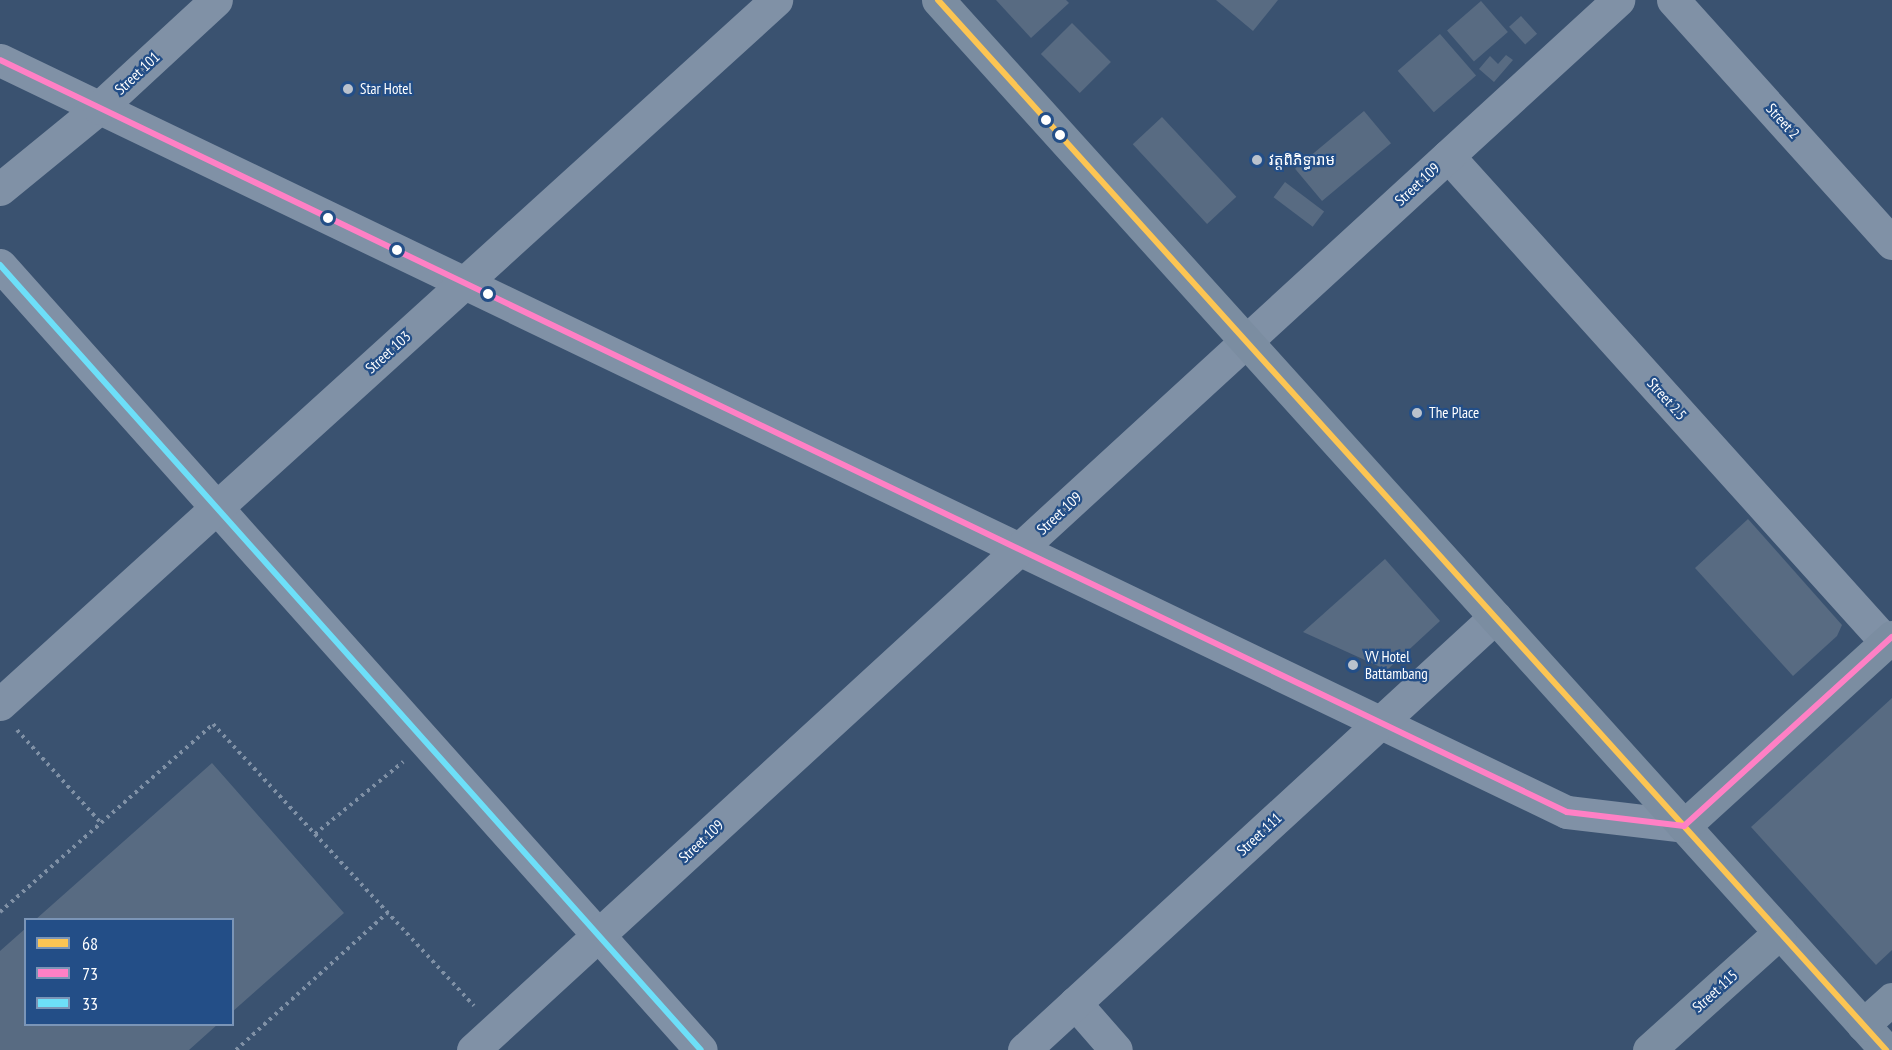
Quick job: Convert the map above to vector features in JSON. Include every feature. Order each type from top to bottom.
[{"type":"street","name":"Street 101","points":[[0,189],[99,108],[216,0]]},
{"type":"street","name":"Street 103","points":[[8,716],[215,509],[776,0]]},
{"type":"street","points":[[938,0],[1780,932],[1863,1038],[1886,1050]]},
{"type":"street","name":"Street 109","points":[[484,1040],[1618,0]]},
{"type":"street","name":"Street 2","points":[[1673,0],[1892,243]]},
{"type":"street","points":[[0,60],[1382,721],[1567,812],[1684,826],[1889,640]]},
{"type":"street","name":"Street 2.5","points":[[1448,156],[1889,640]]},
{"type":"street","points":[[0,265],[425,745],[701,1050]]},
{"type":"street","name":"Street 111","points":[[1024,1050],[1495,617]]},
{"type":"street","name":"Street 115","points":[[1649,1050],[1780,932]]},
{"type":"street","points":[[1863,1038],[1892,999]]},
{"type":"street","points":[[1075,1003],[1116,1050]]},
{"type":"path","points":[[8,716],[101,823]]},
{"type":"path","points":[[0,912],[213,724],[388,912],[484,1040]]},
{"type":"path","points":[[315,834],[425,745]]},
{"type":"path","points":[[236,1050],[388,912]]},
{"type":"building","points":[[996,0],[1066,0],[1069,3],[1031,38]]},
{"type":"building","points":[[1216,0],[1278,0],[1253,31]]},
{"type":"building","points":[[1481,1],[1508,32],[1474,61],[1447,31]]},
{"type":"building","points":[[1521,16],[1537,34],[1525,45],[1509,27]]},
{"type":"building","points":[[1072,23],[1111,62],[1080,93],[1041,54]]},
{"type":"building","points":[[1440,34],[1476,76],[1434,112],[1398,71]]},
{"type":"building","points":[[1506,55],[1513,60],[1494,82],[1479,69],[1490,56],[1498,64]]},
{"type":"building","points":[[1364,111],[1391,143],[1322,201],[1295,169]]},
{"type":"building","points":[[1162,117],[1236,197],[1207,224],[1133,144]]},
{"type":"building","points":[[1285,182],[1324,211],[1313,227],[1274,197]]},
{"type":"building","points":[[1748,519],[1842,625],[1837,636],[1793,676],[1695,568]]},
{"type":"building","points":[[1385,559],[1440,621],[1387,670],[1303,632]]},
{"type":"building","points":[[1892,698],[1892,950],[1876,965],[1751,827]]},
{"type":"building","points":[[212,763],[344,913],[234,1010],[234,918],[37,918]]},
{"type":"building","points":[[24,930],[24,1026],[216,1026],[189,1050],[0,1050],[0,951]]},
{"type":"transit line","name":"68","points":[[938,0],[1886,1050]]},
{"type":"transit line","name":"73","points":[[0,60],[1567,812],[1684,826],[1892,637]]},
{"type":"transit line","name":"33","points":[[0,265],[701,1050]]},
{"type":"place","name":"Star Hotel","points":[[348,89]]},
{"type":"place","name":"វត្តពិភិទ្ធារាម","points":[[1257,160]]},
{"type":"place","name":"The Place","points":[[1417,413]]},
{"type":"place","name":"VV Hotel Battambang","points":[[1353,665]]}]
